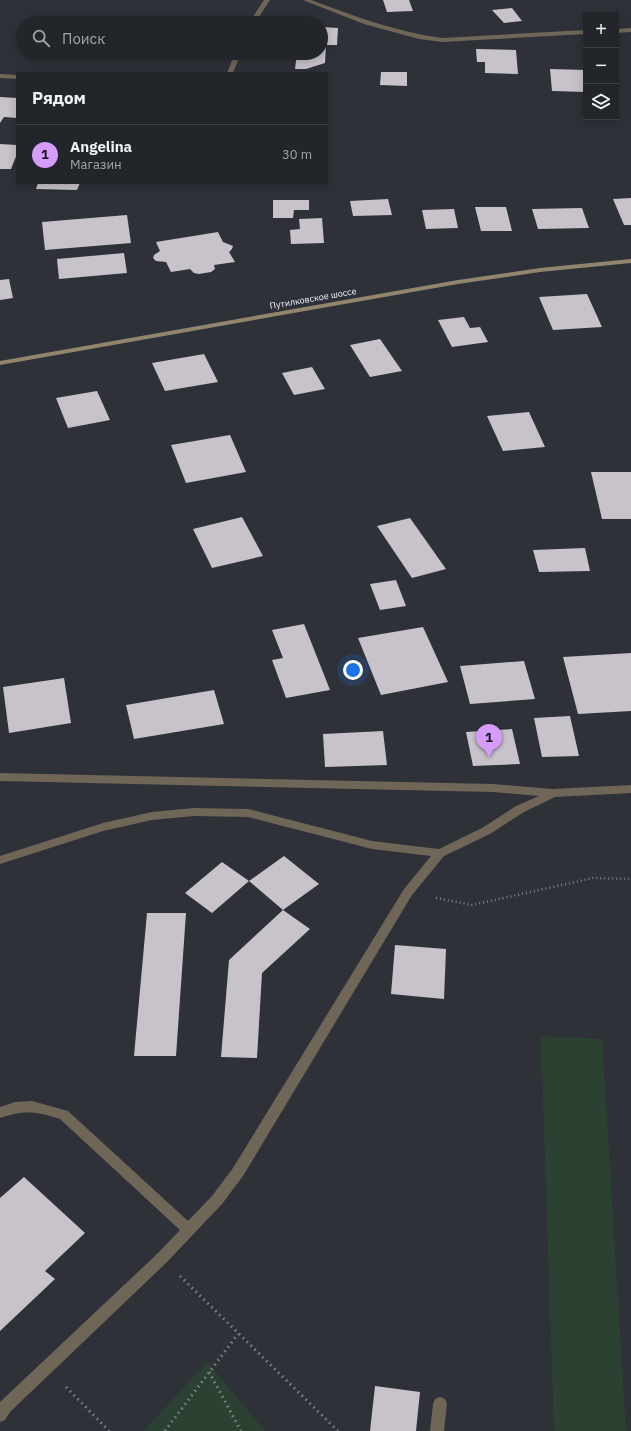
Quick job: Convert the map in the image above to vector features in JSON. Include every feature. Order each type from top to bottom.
[{"type":"main road","name":"Путилковское шоссе","points":[[0,363],[458,282],[540,270],[631,261]]},
{"type":"street","points":[[257,16],[267,0]]},
{"type":"street","points":[[306,0],[366,23],[419,37],[442,40],[583,32]]},
{"type":"street","points":[[619,31],[631,30]]},
{"type":"street","points":[[230,72],[235,60]]},
{"type":"street","points":[[0,76],[16,77]]},
{"type":"street","points":[[0,777],[493,788],[554,793],[631,789]]},
{"type":"street","points":[[0,1415],[5,1407],[162,1258],[217,1200],[238,1172],[408,892],[440,853],[486,831],[520,809],[554,793]]},
{"type":"street","points":[[0,860],[103,827],[152,816],[194,812],[248,813],[372,845],[440,853]]},
{"type":"street","points":[[0,1112],[22,1106],[44,1108],[64,1115],[189,1230]]},
{"type":"street","points":[[437,1431],[440,1404]]},
{"type":"path","points":[[408,892],[472,905],[593,878],[631,879]]},
{"type":"path","points":[[162,1258],[338,1431]]},
{"type":"path","points":[[164,1431],[238,1334]]},
{"type":"path","points":[[47,1368],[109,1431]]},
{"type":"path","points":[[209,1372],[241,1431]]},
{"type":"green space","points":[[541,1036],[602,1039],[626,1431],[554,1431]]},
{"type":"green space","points":[[207,1362],[265,1431],[144,1431]]},
{"type":"building","points":[[383,0],[409,0],[413,11],[387,12]]},
{"type":"building","points":[[512,8],[522,21],[504,23],[492,10]]},
{"type":"building","points":[[328,27],[338,28],[337,45],[328,45]]},
{"type":"building","points":[[476,49],[516,50],[518,74],[485,73],[485,62],[477,62]]},
{"type":"building","points":[[296,60],[325,60],[325,63],[306,69],[295,69]]},
{"type":"building","points":[[550,69],[583,70],[583,92],[552,91]]},
{"type":"building","points":[[381,72],[407,72],[407,86],[380,85]]},
{"type":"building","points":[[0,97],[16,98],[16,118],[4,117],[0,123]]},
{"type":"building","points":[[0,144],[16,145],[16,156],[11,169],[0,169]]},
{"type":"building","points":[[38,184],[80,184],[77,190],[36,189]]},
{"type":"building","points":[[631,198],[631,225],[624,225],[613,199]]},
{"type":"building","points":[[388,199],[392,215],[353,216],[350,201]]},
{"type":"building","points":[[273,200],[309,200],[309,210],[294,210],[293,218],[273,218]]},
{"type":"building","points":[[475,207],[506,207],[512,231],[481,231]]},
{"type":"building","points":[[582,208],[589,228],[538,229],[532,209]]},
{"type":"building","points":[[454,209],[458,228],[426,229],[422,210]]},
{"type":"building","points":[[127,215],[131,243],[45,250],[42,222]]},
{"type":"building","points":[[322,218],[324,243],[291,244],[290,230],[300,229],[299,219]]},
{"type":"building","points":[[218,232],[223,242],[233,246],[229,252],[235,262],[214,265],[215,269],[211,272],[199,274],[194,273],[190,269],[171,272],[166,262],[156,261],[153,258],[154,255],[160,251],[156,242]]},
{"type":"building","points":[[124,253],[127,273],[59,279],[57,259]]},
{"type":"building","points":[[9,279],[13,298],[0,300],[0,280]]},
{"type":"building","points":[[587,294],[602,327],[553,330],[539,297]]},
{"type":"building","points":[[464,317],[470,328],[480,327],[488,342],[452,347],[438,320]]},
{"type":"building","points":[[380,339],[402,371],[370,377],[350,345]]},
{"type":"building","points":[[204,354],[218,382],[165,391],[152,363]]},
{"type":"building","points":[[312,367],[325,389],[294,395],[282,373]]},
{"type":"building","points":[[97,391],[110,420],[68,428],[56,398]]},
{"type":"building","points":[[529,412],[545,447],[503,451],[487,416]]},
{"type":"building","points":[[230,435],[246,472],[186,483],[171,445]]},
{"type":"building","points":[[591,472],[631,472],[631,519],[602,519]]},
{"type":"building","points":[[242,517],[263,556],[212,568],[193,529]]},
{"type":"building","points":[[410,518],[446,569],[412,578],[377,526]]},
{"type":"building","points":[[585,548],[590,571],[539,572],[533,550]]},
{"type":"building","points":[[396,580],[406,606],[380,610],[370,584]]},
{"type":"building","points":[[304,624],[330,690],[286,698],[272,660],[283,658],[272,630]]},
{"type":"building","points":[[423,627],[448,682],[381,695],[358,638]]},
{"type":"building","points":[[631,653],[631,711],[578,714],[563,657]]},
{"type":"building","points":[[524,661],[535,699],[470,704],[460,666]]},
{"type":"building","points":[[64,678],[71,723],[9,733],[3,687]]},
{"type":"building","points":[[214,690],[224,724],[134,739],[126,705]]},
{"type":"building","points":[[570,716],[579,756],[542,757],[534,718]]},
{"type":"building","points":[[512,729],[520,764],[473,766],[466,732]]},
{"type":"building","points":[[383,731],[387,765],[325,767],[323,734]]},
{"type":"building","points":[[284,856],[319,884],[283,910],[249,881]]},
{"type":"building","points":[[222,862],[249,881],[212,913],[185,893]]},
{"type":"building","points":[[283,910],[310,929],[262,973],[257,1058],[221,1057],[229,960]]},
{"type":"building","points":[[147,913],[186,913],[176,1056],[134,1056]]},
{"type":"building","points":[[395,945],[446,949],[444,999],[391,994]]},
{"type":"building","points":[[24,1177],[85,1233],[45,1271],[55,1279],[0,1331],[0,1198]]},
{"type":"building","points":[[375,1386],[420,1392],[416,1431],[370,1431]]},
{"type":"place","name":"Angelina","points":[[489,757]]}]
